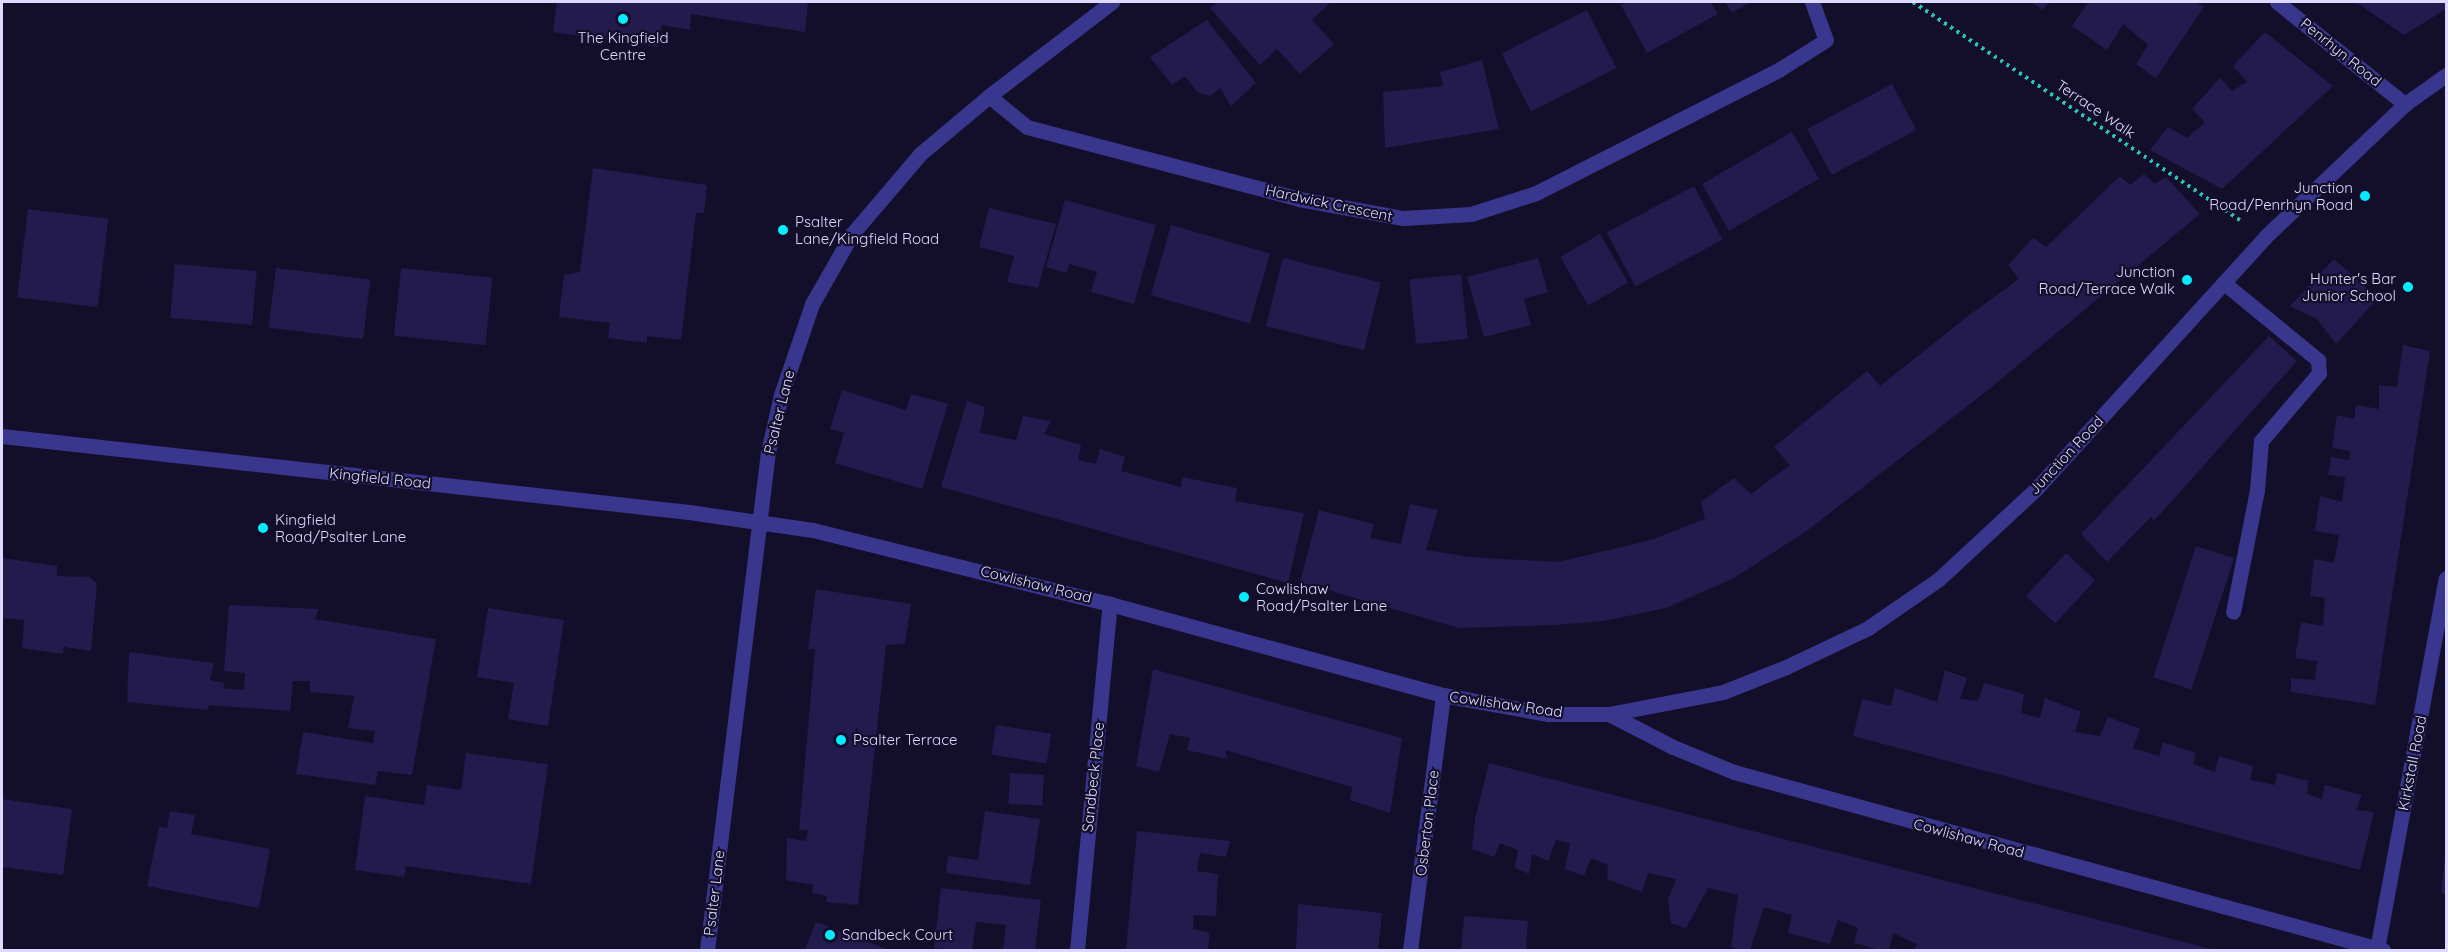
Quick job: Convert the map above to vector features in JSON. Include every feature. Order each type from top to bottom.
[{"type":"street","name":"Psalter Lane","points":[[707,951],[771,430],[801,331],[826,278],[852,234],[920,154],[988,96],[1112,2]]},
{"type":"street","name":"Hardwick Crescent","points":[[988,96],[1027,127],[1299,199],[1403,218],[1471,214],[1536,193],[1780,69],[1826,40],[1812,2]]},
{"type":"street","name":"Penrhyn Road","points":[[2277,2],[2405,104]]},
{"type":"street","name":"Junction Road","points":[[1609,714],[1723,692],[1786,667],[1868,628],[1939,579],[2036,489],[2265,237],[2405,104],[2446,75]]},
{"type":"street","points":[[2224,283],[2318,360],[2319,373],[2260,441],[2258,490],[2234,612]]},
{"type":"street","name":"Kingfield Road","points":[[2,436],[758,522]]},
{"type":"street","name":"Cowlishaw Road","points":[[758,522],[834,534],[1110,604],[1443,695],[1548,714],[1609,714],[1673,747],[1744,775],[2380,950]]},
{"type":"street","name":"Kirkstall Road","points":[[2380,950],[2446,578]]},
{"type":"street","name":"Sandbeck Place","points":[[1077,951],[1110,604]]},
{"type":"street","name":"Osberton Place","points":[[1410,951],[1443,695]]},
{"type":"path","name":"Terrace Walk","points":[[1913,2],[2265,237]]},
{"type":"building","name":"The Kingfield Centre","points":[[557,2],[808,2],[805,32],[691,14],[690,30],[662,25],[659,47],[553,32]]},
{"type":"building","points":[[1218,2],[1331,2],[1312,20],[1334,44],[1300,74],[1277,49],[1260,65],[1210,8]]},
{"type":"building","points":[[1628,2],[1711,2],[1718,14],[1647,53],[1621,5]]},
{"type":"building","points":[[1725,2],[1751,2],[1732,13]]},
{"type":"building","points":[[2032,2],[2049,2],[2043,10]]},
{"type":"building","points":[[2088,2],[2195,2],[2204,7],[2156,78],[2136,64],[2148,45],[2123,24],[2107,50],[2072,26]]},
{"type":"building","points":[[2356,2],[2446,2],[2446,9],[2404,35]]},
{"type":"building","points":[[1587,10],[1617,68],[1531,111],[1501,54]]},
{"type":"building","points":[[1207,20],[1256,83],[1231,106],[1220,88],[1210,96],[1197,92],[1185,76],[1172,85],[1150,57]]},
{"type":"building","points":[[2265,32],[2333,86],[2222,189],[2150,150],[2168,127],[2187,138],[2205,122],[2192,109],[2220,78],[2232,91],[2247,82],[2233,66]]},
{"type":"building","points":[[1482,60],[1499,129],[1385,148],[1383,92],[1443,86],[1440,72]]},
{"type":"building","points":[[1892,84],[1916,130],[1832,175],[1807,129]]},
{"type":"building","points":[[1792,132],[1819,179],[1729,231],[1702,184]]},
{"type":"building","points":[[593,168],[707,185],[704,213],[696,213],[681,340],[647,336],[647,343],[608,338],[610,323],[559,317],[564,275],[580,272]]},
{"type":"building","points":[[2144,174],[2155,184],[2166,177],[2200,214],[1988,390],[1808,530],[1734,578],[1666,608],[1604,621],[1459,628],[1300,582],[1319,510],[1374,524],[1370,538],[1401,544],[1410,504],[1438,510],[1426,550],[1469,557],[1558,562],[1651,540],[1705,519],[1701,502],[1734,478],[1751,494],[1790,465],[1774,447],[1867,371],[1880,386],[2019,279],[2008,265],[2033,238],[2046,247],[2120,176],[2130,185]]},
{"type":"building","points":[[1694,186],[1723,240],[1635,286],[1607,232]]},
{"type":"building","points":[[1065,200],[1156,225],[1134,304],[1091,292],[1097,272],[1069,264],[1067,273],[1046,267]]},
{"type":"building","points":[[989,208],[1056,224],[1038,288],[1007,282],[1014,256],[979,247]]},
{"type":"building","points":[[28,209],[108,219],[98,307],[17,297]]},
{"type":"building","points":[[1171,225],[1270,253],[1250,324],[1151,295]]},
{"type":"building","points":[[1600,234],[1628,282],[1588,305],[1560,257]]},
{"type":"building","points":[[1283,258],[1381,282],[1364,350],[1266,326]]},
{"type":"building","points":[[1538,258],[1548,292],[1524,299],[1531,325],[1484,337],[1467,277]]},
{"type":"building","points":[[2334,259],[2378,298],[2336,344],[2317,319],[2290,306]]},
{"type":"building","points":[[175,264],[257,271],[252,325],[170,318]]},
{"type":"building","points":[[276,268],[370,280],[363,339],[269,328]]},
{"type":"building","points":[[401,268],[492,278],[485,345],[394,336]]},
{"type":"building","points":[[1461,274],[1468,339],[1416,344],[1409,279]]},
{"type":"building","points":[[2269,336],[2297,361],[2154,521],[2151,517],[2107,562],[2081,534]]},
{"type":"building","points":[[2403,345],[2430,351],[2375,705],[2291,692],[2291,678],[2315,680],[2317,661],[2295,658],[2301,622],[2323,626],[2325,598],[2310,596],[2314,559],[2334,563],[2339,535],[2315,531],[2320,496],[2342,502],[2345,477],[2328,475],[2331,457],[2349,460],[2350,451],[2332,448],[2337,415],[2354,419],[2356,405],[2379,409],[2379,385],[2397,387]]},
{"type":"building","points":[[842,390],[906,410],[911,394],[948,404],[922,489],[835,463],[844,433],[830,429]]},
{"type":"building","points":[[967,401],[985,407],[980,433],[1016,440],[1023,416],[1051,421],[1044,434],[1081,445],[1078,460],[1096,464],[1100,449],[1125,457],[1121,471],[1181,487],[1182,477],[1237,488],[1235,501],[1304,513],[1288,583],[941,487]]},
{"type":"building","points":[[2196,546],[2234,558],[2191,690],[2153,677]]},
{"type":"building","points":[[2066,553],[2095,580],[2055,623],[2026,596]]},
{"type":"building","points":[[2,558],[57,566],[57,576],[90,577],[97,584],[91,651],[64,647],[63,654],[22,648],[24,620],[2,618]]},
{"type":"building","name":"Psalter Terrace","points":[[816,589],[911,604],[905,644],[886,645],[858,905],[826,902],[827,896],[812,893],[813,885],[786,880],[787,838],[806,841],[808,830],[799,830],[815,649],[808,649]]},
{"type":"building","points":[[229,605],[318,609],[315,619],[436,639],[412,775],[378,771],[375,785],[296,774],[303,732],[373,743],[375,731],[348,728],[354,696],[310,692],[310,681],[293,681],[290,711],[209,705],[208,710],[127,702],[129,652],[214,663],[210,680],[225,683],[223,688],[244,690],[245,673],[224,671]]},
{"type":"building","points":[[488,608],[564,620],[548,726],[508,719],[514,683],[477,677]]},
{"type":"building","points":[[1153,669],[1402,738],[1390,813],[1350,800],[1352,787],[1225,750],[1227,759],[1187,750],[1190,738],[1170,734],[1159,772],[1136,766]]},
{"type":"building","points":[[1945,670],[1967,678],[1960,699],[1978,701],[1984,683],[2024,694],[2021,713],[2040,718],[2045,698],[2081,712],[2075,732],[2100,736],[2108,717],[2140,729],[2133,748],[2159,756],[2163,742],[2196,753],[2193,764],[2215,772],[2219,756],[2253,766],[2250,780],[2275,785],[2277,773],[2308,781],[2307,794],[2322,799],[2325,785],[2362,795],[2356,810],[2374,812],[2360,870],[1853,736],[1862,699],[1891,706],[1895,688],[1937,702]]},
{"type":"building","points":[[996,725],[1051,734],[1047,763],[991,755]]},
{"type":"building","points":[[466,753],[548,764],[531,884],[406,866],[404,877],[355,870],[365,796],[424,805],[427,785],[461,790]]},
{"type":"building","points":[[1489,763],[2215,950],[1914,950],[1917,944],[1893,933],[1889,950],[1880,950],[1854,943],[1858,928],[1838,920],[1830,944],[1788,933],[1792,915],[1764,907],[1750,950],[1740,950],[1731,947],[1738,895],[1708,888],[1686,928],[1671,923],[1668,900],[1676,879],[1648,873],[1642,892],[1607,879],[1608,865],[1591,858],[1584,876],[1565,869],[1570,843],[1556,840],[1548,861],[1532,854],[1529,874],[1515,868],[1518,850],[1500,843],[1494,857],[1472,849],[1475,819]]},
{"type":"building","points":[[1010,773],[1044,775],[1042,806],[1008,804]]},
{"type":"building","points":[[2,799],[72,809],[63,875],[2,867]]},
{"type":"building","points":[[170,811],[195,815],[191,834],[270,849],[259,908],[147,886],[159,826],[167,828]]},
{"type":"building","points":[[985,811],[1040,819],[1030,885],[946,873],[948,856],[978,860]]},
{"type":"building","points":[[1137,831],[1230,841],[1226,857],[1200,853],[1197,871],[1218,874],[1216,916],[1194,915],[1193,929],[1210,933],[1208,950],[1126,950]]},
{"type":"building","points":[[2446,858],[2446,894],[2441,892]]},
{"type":"building","points":[[941,888],[1041,900],[1035,950],[1003,950],[1006,925],[976,922],[972,950],[934,948]]},
{"type":"building","points":[[1298,904],[1382,913],[1378,950],[1296,949]]},
{"type":"building","points":[[1464,916],[1528,921],[1526,950],[1461,950]]},
{"type":"building","name":"Sandbeck Court","points":[[816,922],[884,948],[883,950],[805,950]]},
{"type":"place","name":"The Kingfield Centre","points":[[623,19]]},
{"type":"place","name":"Junction Road/Penrhyn Road","points":[[2365,196]]},
{"type":"place","name":"Psalter Lane/Kingfield Road","points":[[783,230]]},
{"type":"place","name":"Junction Road/Terrace Walk","points":[[2187,280]]},
{"type":"place","name":"Hunter's Bar Junior School","points":[[2408,287]]},
{"type":"place","name":"Kingfield Road/Psalter Lane","points":[[263,528]]},
{"type":"place","name":"Cowlishaw Road/Psalter Lane","points":[[1244,597]]},
{"type":"place","name":"Psalter Terrace","points":[[841,740]]},
{"type":"place","name":"Sandbeck Court","points":[[830,935]]}]
